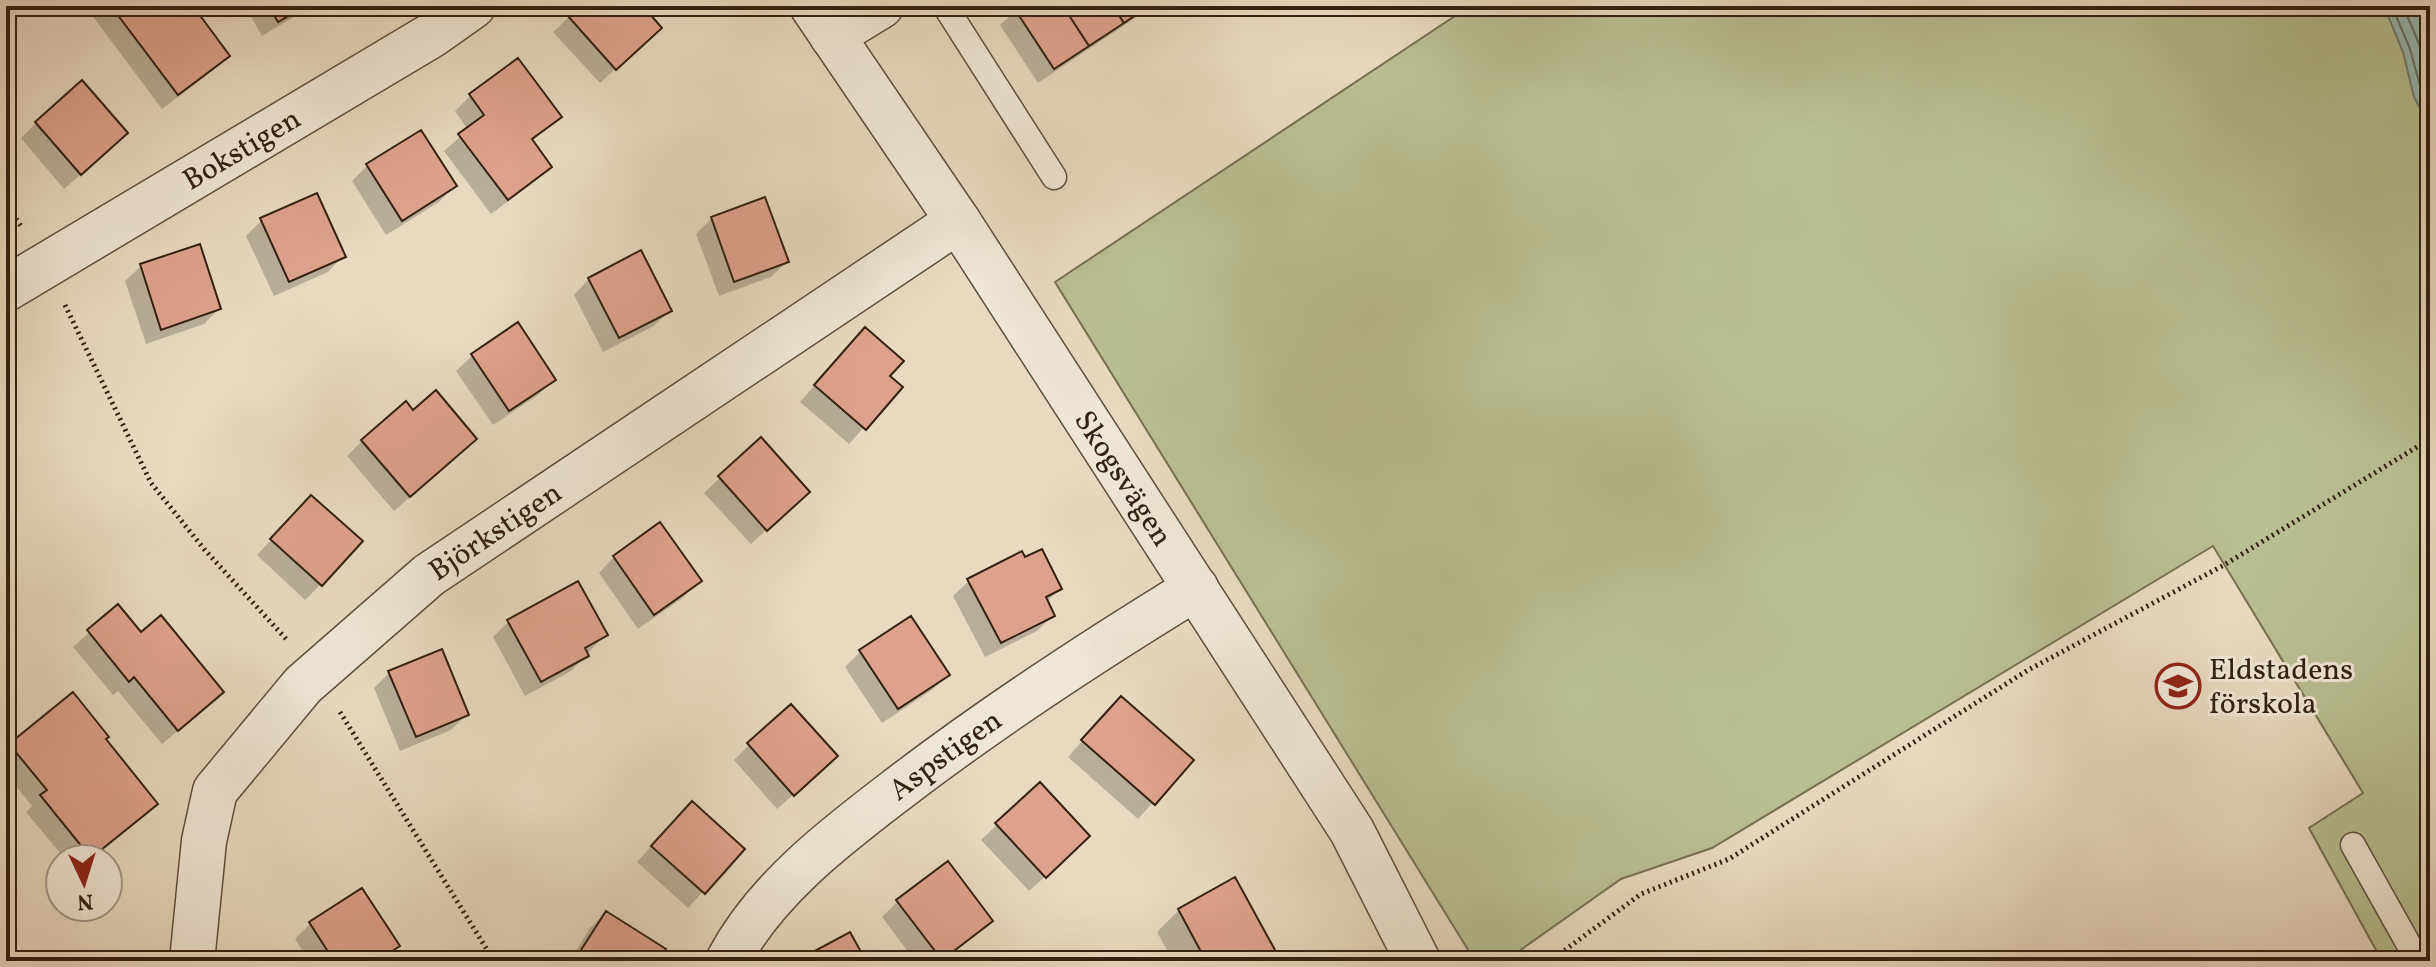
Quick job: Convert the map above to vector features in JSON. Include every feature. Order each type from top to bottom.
[{"type":"street","name":"Bokstigen","points":[[6,289],[419,43],[473,6]]},
{"type":"street","points":[[822,21],[881,6]]},
{"type":"street","name":"Skogsvägen","points":[[822,21],[958,221],[1352,831],[1418,961]]},
{"type":"street","name":"Björkstigen","points":[[192,961],[204,841],[215,791],[303,685],[429,575],[958,221]]},
{"type":"street","name":"Aspstigen","points":[[728,961],[773,897],[864,814],[952,747],[1073,663],[1196,588]]},
{"type":"lane","points":[[945,6],[1054,177]]},
{"type":"lane","points":[[2353,845],[2418,961]]},
{"type":"path","points":[[6,204],[46,265],[151,483],[204,549],[317,674],[494,961]]},
{"type":"path","points":[[1550,961],[1641,894],[1729,859],[2028,670],[2224,565],[2429,438]]},
{"type":"green space","points":[[1470,6],[2430,6],[2430,961],[2382,961],[2309,828],[2363,793],[2213,546],[1712,848],[1621,879],[1505,961],[1475,961],[1055,282]]},
{"type":"water","points":[[2384,6],[2430,6],[2430,127],[2414,97],[2403,52]]},
{"type":"building","points":[[111,6],[158,6],[162,12],[170,6],[193,6],[230,56],[178,95]]},
{"type":"building","points":[[269,6],[305,6],[278,22]]},
{"type":"building","points":[[578,6],[643,6],[662,28],[616,70],[567,15]]},
{"type":"building","points":[[1063,6],[1089,46],[1054,69],[1014,8]]},
{"type":"building","points":[[1063,6],[1113,6],[1124,23],[1089,46]]},
{"type":"building","points":[[1113,6],[1149,6],[1124,23]]},
{"type":"building","points":[[518,58],[562,117],[532,139],[552,167],[508,200],[458,134],[484,115],[469,94]]},
{"type":"building","points":[[82,80],[128,133],[81,175],[35,122]]},
{"type":"building","points":[[421,130],[457,186],[402,221],[366,164]]},
{"type":"building","points":[[317,193],[346,257],[289,282],[260,218]]},
{"type":"building","points":[[765,197],[789,262],[734,282],[711,217]]},
{"type":"building","points":[[200,244],[221,309],[161,330],[140,264]]},
{"type":"building","points":[[641,250],[672,311],[619,338],[588,278]]},
{"type":"building","points":[[518,322],[556,380],[509,411],[471,354]]},
{"type":"building","points":[[865,327],[904,361],[890,376],[903,387],[866,430],[814,385]]},
{"type":"building","points":[[436,390],[477,439],[410,497],[361,440],[406,401],[413,410]]},
{"type":"building","points":[[761,437],[810,492],[767,531],[718,476]]},
{"type":"building","points":[[311,495],[363,541],[322,586],[270,539]]},
{"type":"building","points":[[660,522],[702,581],[654,615],[613,556]]},
{"type":"building","points":[[1042,549],[1062,589],[1046,597],[1055,616],[1001,643],[967,579],[1022,551],[1025,557]]},
{"type":"building","points":[[578,581],[608,635],[585,648],[589,656],[541,682],[507,620]]},
{"type":"building","points":[[118,604],[141,632],[161,615],[224,692],[178,731],[134,677],[129,682],[87,630]]},
{"type":"building","points":[[911,616],[950,675],[898,709],[859,650]]},
{"type":"building","points":[[442,649],[469,715],[416,737],[388,671]]},
{"type":"building","points":[[73,692],[158,804],[110,843],[79,843],[40,795],[47,790],[9,744]]},
{"type":"building","points":[[1121,696],[1194,760],[1155,805],[1081,740]]},
{"type":"building","points":[[791,704],[838,756],[794,796],[747,743]]},
{"type":"building","points":[[1040,782],[1090,836],[1046,878],[995,823]]},
{"type":"building","points":[[692,801],[745,849],[705,894],[651,846]]},
{"type":"building","points":[[948,861],[993,921],[942,960],[896,900]]},
{"type":"building","points":[[1235,877],[1281,961],[1206,961],[1178,909]]},
{"type":"building","points":[[362,888],[400,946],[377,961],[334,961],[309,922]]},
{"type":"building","points":[[606,911],[666,949],[658,961],[574,961]]},
{"type":"building","points":[[850,932],[866,961],[796,961]]},
{"type":"place","name":"Eldstadens förskola","points":[[2178,686]]}]
